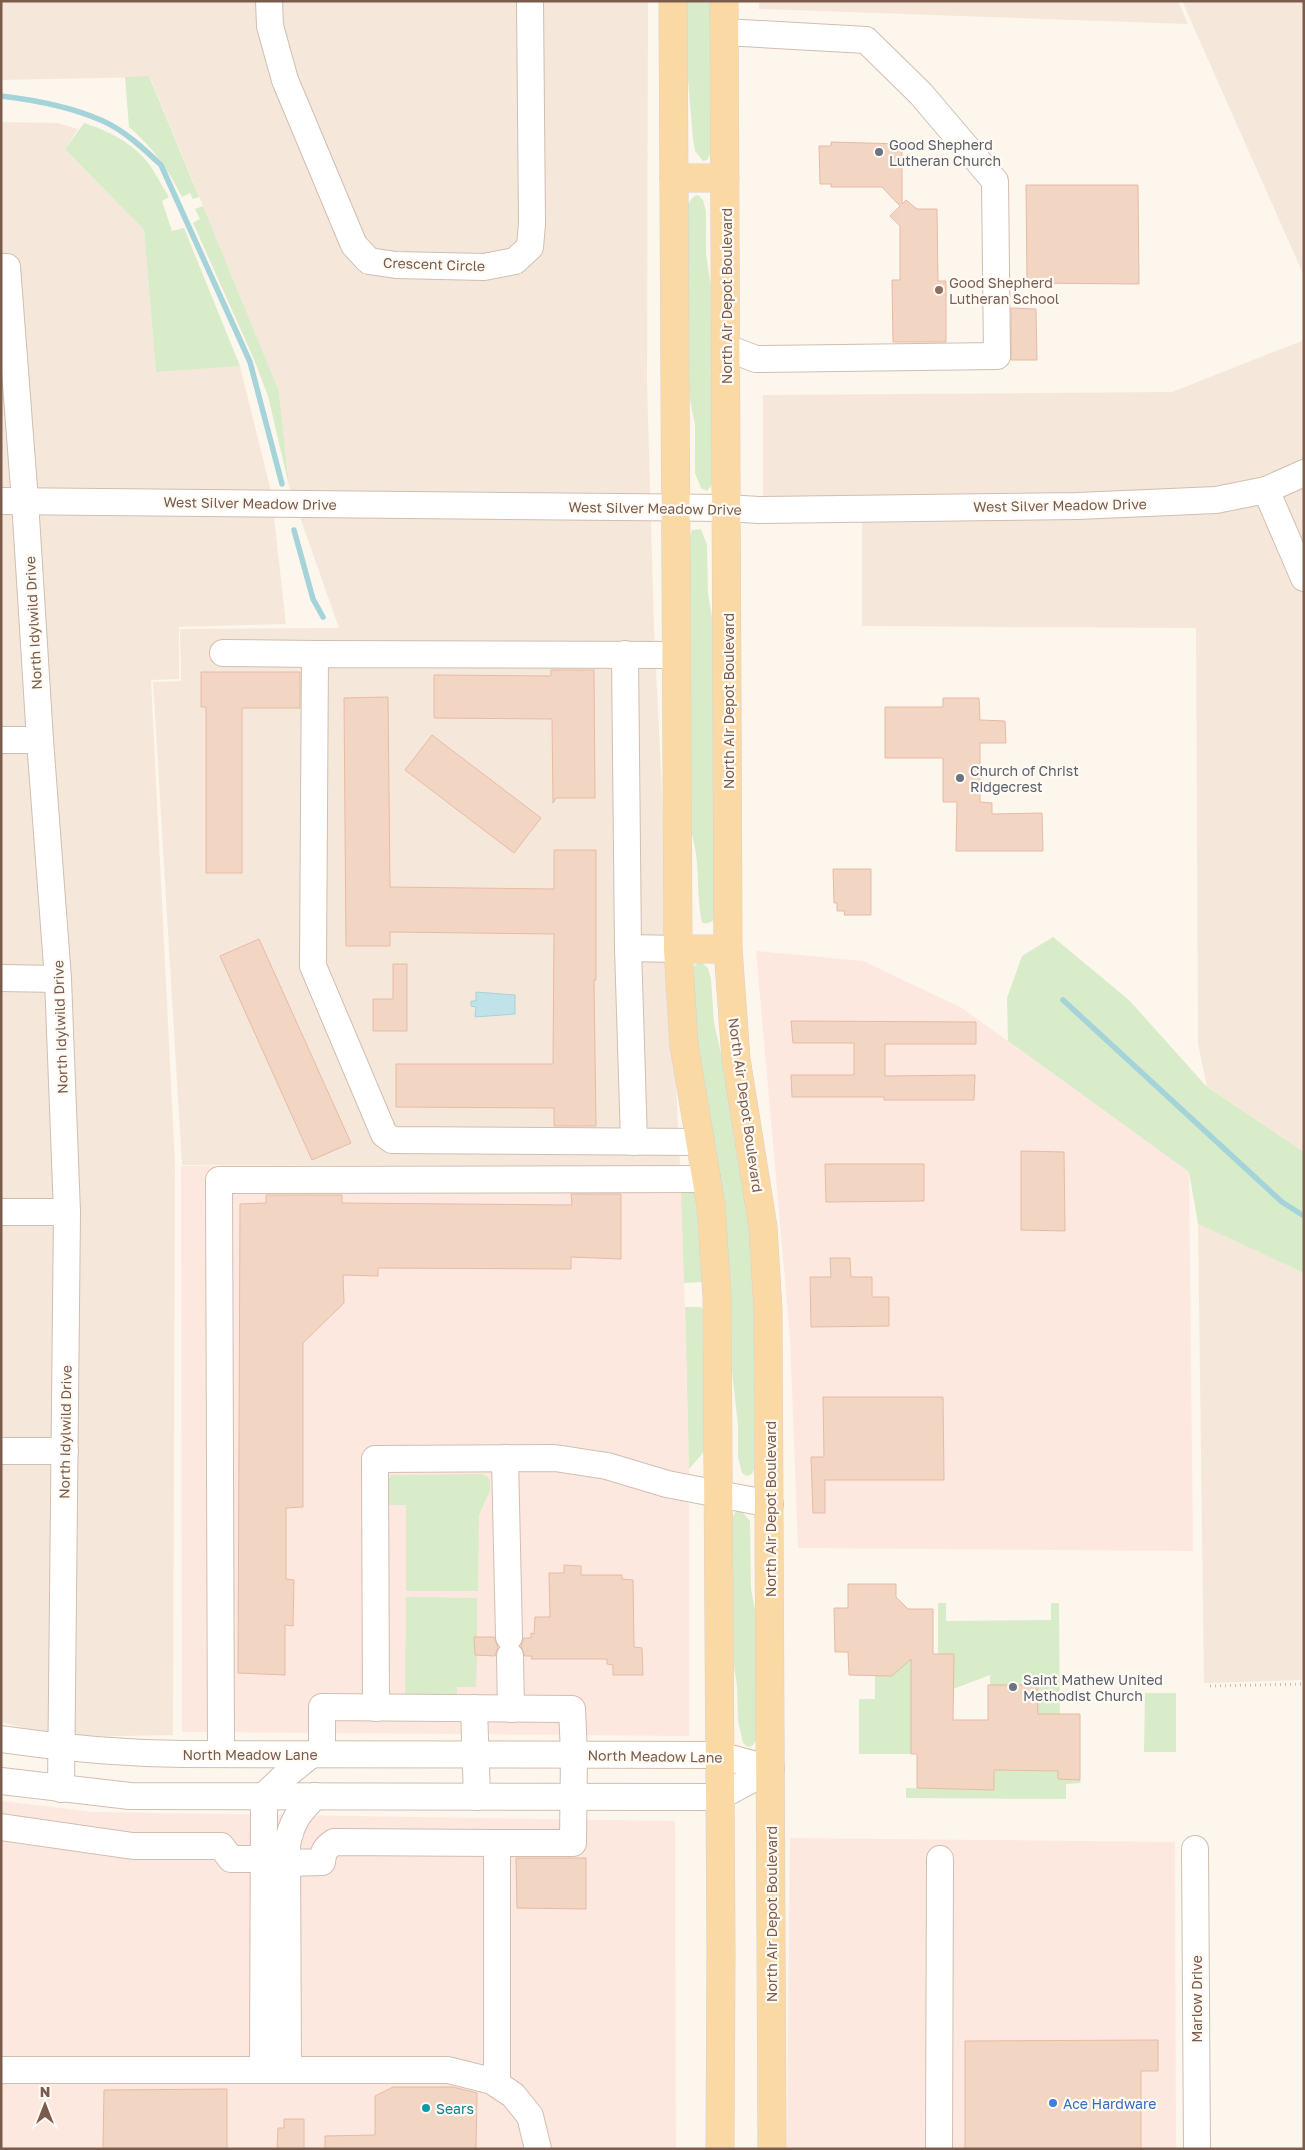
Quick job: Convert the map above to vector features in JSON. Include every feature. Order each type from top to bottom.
[{"type":"main road","points":[[673,1],[678,949],[684,1045],[711,1206],[717,1297],[721,1952],[720,2149]]},
{"type":"main road","name":"North Air Depot Boulevard","points":[[724,1],[727,348],[728,949],[736,1059],[759,1194],[767,1268],[770,1504],[772,2149]]},
{"type":"main road","points":[[674,178],[725,178]]},
{"type":"main road","points":[[678,949],[728,949]]},
{"type":"street","name":"Crescent Circle","points":[[269,1],[270,26],[285,80],[354,244],[369,261],[396,265],[484,267],[515,261],[530,247],[532,224],[530,1]]},
{"type":"street","points":[[724,32],[866,40],[921,94],[995,181],[997,356],[756,359],[727,348]]},
{"type":"street","name":"North Idylwild Drive","points":[[4,267],[13,501],[40,740],[58,979],[67,1212],[61,1789]]},
{"type":"street","name":"West Silver Meadow Drive","points":[[13,501],[727,508],[759,510],[1078,506],[1216,500],[1266,490],[1304,473]]},
{"type":"street","points":[[1266,490],[1304,578]]},
{"type":"street","points":[[223,653],[677,655]]},
{"type":"street","points":[[315,654],[312,966],[384,1134],[392,1140],[700,1142]]},
{"type":"street","points":[[625,654],[628,948],[634,1142]]},
{"type":"street","points":[[1,740],[40,740]]},
{"type":"street","points":[[628,948],[678,949]]},
{"type":"street","points":[[1,978],[58,979]]},
{"type":"street","points":[[222,1754],[219,1180],[707,1179]]},
{"type":"street","points":[[1,1212],[67,1212]]},
{"type":"street","points":[[1,1451],[65,1451]]},
{"type":"street","points":[[505,1458],[511,1709]]},
{"type":"street","points":[[376,1708],[375,1459],[555,1458],[607,1466],[667,1484],[770,1504]]},
{"type":"street","points":[[1,1827],[133,1846],[221,1846],[231,1859],[276,1861],[322,1862],[323,1853],[327,1846],[334,1842],[573,1843],[574,1754],[572,1709],[322,1707],[317,1754],[286,1774],[264,1796]]},
{"type":"street","points":[[474,1708],[477,1797]]},
{"type":"street","name":"North Meadow Lane","points":[[1,1739],[61,1748],[121,1752],[719,1755],[771,1770]]},
{"type":"street","points":[[1,1781],[130,1796],[719,1797],[771,1770]]},
{"type":"street","points":[[264,1796],[276,1861],[275,2070]]},
{"type":"street","points":[[276,1861],[287,1845],[290,1828],[298,1813],[315,1796]]},
{"type":"street","points":[[497,1843],[498,2084]]},
{"type":"street","name":"Marlow Drive","points":[[1195,1849],[1197,2149]]},
{"type":"street","points":[[939,2149],[940,1859]]},
{"type":"street","points":[[1,2070],[448,2070],[492,2081],[513,2095],[530,2116],[538,2149]]},
{"type":"path","points":[[1210,1686],[1304,1684]]},
{"type":"shaded area","points":[[1,1],[648,1],[647,383],[654,627],[680,1166],[182,1165],[153,682],[181,681],[180,629],[339,628],[289,486],[279,391],[150,77],[1,80]]},
{"type":"shaded area","points":[[759,1],[1178,1],[1188,24],[759,9]]},
{"type":"shaded area","points":[[1182,1],[1304,1],[1304,276]]},
{"type":"shaded area","points":[[1,122],[58,123],[78,129],[65,149],[144,230],[156,371],[240,366],[271,491],[286,624],[179,627],[179,679],[151,680],[175,1165],[173,1735],[73,1737],[36,1731],[1,1722]]},
{"type":"shaded area","points":[[1304,340],[1304,1152],[1207,1087],[1198,1044],[1196,628],[862,626],[862,499],[763,498],[763,395],[1172,392]]},
{"type":"shaded area","points":[[756,951],[863,961],[962,1008],[1189,1172],[1193,1551],[798,1548],[790,1337]]},
{"type":"shaded area","points":[[181,1166],[681,1168],[689,1469],[689,1736],[182,1732]]},
{"type":"shaded area","points":[[1198,1224],[1304,1273],[1304,1680],[1204,1683]]},
{"type":"shaded area","points":[[1,1801],[94,1812],[675,1821],[676,2149],[1,2149]]},
{"type":"shaded area","points":[[790,1838],[1175,1842],[1176,2149],[787,2149]]},
{"type":"green space","points":[[685,1],[714,1],[712,150],[707,160],[703,161],[695,151],[693,139],[685,44]]},
{"type":"green space","points":[[149,76],[199,197],[193,199],[190,193],[182,197],[159,159],[129,127],[125,77]]},
{"type":"green space","points":[[84,123],[102,129],[127,144],[143,156],[152,168],[169,197],[162,201],[172,231],[184,228],[240,366],[156,372],[144,230],[65,149]]},
{"type":"green space","points":[[698,195],[703,200],[706,212],[706,253],[712,294],[715,474],[707,491],[701,488],[695,473],[695,425],[687,385],[685,209],[693,197]]},
{"type":"green space","points":[[203,206],[279,391],[289,486],[268,396],[253,357],[193,223],[200,219],[195,209]]},
{"type":"green space","points":[[701,529],[707,545],[708,594],[713,623],[718,910],[716,916],[709,923],[702,923],[700,914],[698,870],[690,826],[685,549],[692,530]]},
{"type":"green space","points":[[1053,937],[1129,1000],[1207,1087],[1304,1152],[1304,1273],[1198,1224],[1189,1172],[1008,1041],[1007,998],[1022,956]]},
{"type":"green space","points":[[697,963],[702,963],[708,968],[711,979],[714,1023],[726,1075],[755,1241],[759,1459],[752,1474],[747,1476],[742,1473],[738,1457],[738,1426],[700,1077],[692,969]]},
{"type":"green space","points":[[681,1191],[699,1191],[706,1273],[702,1282],[684,1283]]},
{"type":"green space","points":[[685,1307],[701,1307],[705,1313],[707,1448],[689,1469]]},
{"type":"green space","points":[[481,1474],[488,1477],[490,1490],[479,1515],[478,1591],[406,1591],[406,1505],[388,1505],[389,1479],[392,1475]]},
{"type":"green space","points":[[736,1511],[742,1512],[750,1521],[751,1589],[757,1621],[757,1739],[752,1746],[748,1747],[743,1743],[738,1721],[737,1686],[731,1647],[731,1520]]},
{"type":"green space","points":[[406,1597],[477,1598],[477,1637],[474,1637],[475,1655],[477,1656],[476,1687],[457,1687],[457,1695],[405,1696]]},
{"type":"green space","points":[[938,1603],[946,1603],[946,1621],[1051,1620],[1051,1603],[1059,1603],[1060,1739],[1038,1739],[1037,1685],[990,1685],[990,1675],[953,1689],[938,1654]]},
{"type":"green space","points":[[911,1659],[911,1754],[859,1754],[859,1699],[875,1699],[875,1676],[892,1676]]},
{"type":"green space","points":[[1145,1693],[1176,1693],[1176,1752],[1144,1752]]},
{"type":"green space","points":[[1052,1748],[1058,1748],[1059,1779],[1080,1780],[1081,1783],[1066,1784],[1066,1799],[906,1798],[906,1788],[994,1790],[994,1770],[1052,1771]]},
{"type":"water","points":[[476,992],[515,995],[515,1014],[475,1017],[476,1007],[471,1006],[471,1001],[476,1001]]},
{"type":"building","name":"Good Shepherd Lutheran Church","points":[[831,142],[902,144],[902,204],[906,200],[917,209],[937,209],[938,281],[946,281],[946,342],[893,342],[892,280],[900,280],[900,226],[890,216],[900,206],[882,187],[831,187],[831,184],[820,184],[819,146],[831,146]]},
{"type":"building","points":[[1026,185],[1138,185],[1139,284],[1027,283]]},
{"type":"building","points":[[1011,308],[1036,309],[1037,360],[1011,360]]},
{"type":"building","points":[[551,670],[594,670],[595,798],[556,798],[553,803],[552,719],[434,718],[434,675],[551,676]]},
{"type":"building","points":[[201,672],[300,672],[300,708],[242,708],[242,873],[206,873],[206,707],[201,707]]},
{"type":"building","points":[[388,697],[390,887],[554,889],[554,850],[596,850],[596,980],[594,980],[596,1126],[554,1126],[554,1108],[396,1107],[396,1064],[553,1064],[554,934],[390,932],[390,946],[346,946],[344,698]]},
{"type":"building","name":"Church of Christ Ridgecrest","points":[[943,698],[979,698],[980,720],[1005,721],[1006,743],[980,743],[980,802],[992,803],[992,814],[1042,813],[1043,851],[956,851],[957,802],[943,802],[943,758],[885,758],[885,707],[943,707]]},
{"type":"building","points":[[432,735],[541,818],[514,853],[405,770]]},
{"type":"building","points":[[833,869],[871,869],[871,915],[844,915],[845,911],[837,911],[837,903],[834,903]]},
{"type":"building","points":[[259,939],[351,1143],[312,1160],[220,956]]},
{"type":"building","points":[[393,964],[407,964],[407,1031],[373,1031],[373,999],[393,999]]},
{"type":"building","points":[[791,1021],[976,1022],[976,1044],[885,1044],[885,1076],[975,1075],[974,1100],[884,1100],[884,1097],[792,1097],[791,1075],[854,1075],[854,1043],[793,1043]]},
{"type":"building","points":[[1021,1151],[1064,1152],[1065,1231],[1021,1230]]},
{"type":"building","points":[[825,1164],[924,1164],[924,1201],[826,1202]]},
{"type":"building","points":[[571,1194],[621,1194],[621,1259],[571,1257],[571,1269],[378,1268],[378,1276],[343,1275],[344,1303],[303,1343],[303,1507],[286,1508],[286,1579],[294,1580],[293,1626],[285,1625],[285,1675],[238,1673],[240,1204],[266,1203],[266,1195],[342,1195],[342,1203],[572,1205]]},
{"type":"building","points":[[830,1258],[850,1258],[851,1277],[872,1277],[872,1297],[889,1297],[889,1326],[811,1327],[810,1277],[831,1277]]},
{"type":"building","points":[[823,1397],[943,1397],[944,1480],[825,1480],[825,1513],[813,1513],[811,1457],[824,1457]]},
{"type":"building","points":[[564,1565],[581,1566],[581,1575],[622,1575],[622,1579],[633,1580],[634,1647],[642,1648],[643,1675],[613,1675],[613,1665],[607,1664],[607,1659],[531,1659],[532,1656],[525,1656],[521,1646],[524,1638],[531,1638],[531,1633],[534,1634],[535,1617],[550,1617],[549,1573],[564,1573]]},
{"type":"building","name":"Saint Mathew United Methodist Church","points":[[848,1584],[896,1584],[896,1597],[908,1609],[933,1609],[933,1654],[954,1654],[953,1720],[988,1720],[988,1685],[1037,1685],[1038,1714],[1080,1714],[1080,1780],[1058,1779],[1058,1771],[994,1770],[994,1790],[917,1788],[917,1754],[911,1754],[911,1659],[892,1676],[849,1675],[848,1652],[835,1652],[834,1608],[848,1608]]},
{"type":"building","points":[[474,1637],[494,1637],[498,1647],[495,1656],[475,1655]]},
{"type":"building","points":[[516,1858],[586,1858],[586,1909],[517,1908]]},
{"type":"building","name":"Ace Hardware","points":[[1158,2040],[1158,2071],[1141,2071],[1141,2149],[965,2149],[965,2041]]},
{"type":"building","name":"Sears","points":[[393,2087],[453,2087],[477,2093],[476,2149],[325,2149],[325,2136],[375,2135],[375,2096]]},
{"type":"building","points":[[227,2089],[227,2149],[103,2149],[104,2090]]},
{"type":"building","points":[[284,2119],[304,2119],[304,2149],[277,2149],[278,2128],[284,2128]]},
{"type":"waterway","points":[[1,96],[53,105],[103,121],[127,135],[161,165],[250,362],[282,484]]},
{"type":"waterway","points":[[294,530],[313,599],[323,617]]},
{"type":"waterway","points":[[1063,1000],[1282,1202],[1304,1216]]},
{"type":"place","name":"Good Shepherd Lutheran Church","points":[[879,152]]},
{"type":"place","name":"Good Shepherd Lutheran School","points":[[939,290]]},
{"type":"place","name":"Church of Christ Ridgecrest","points":[[960,778]]},
{"type":"place","name":"Saint Mathew United Methodist Church","points":[[1013,1687]]},
{"type":"place","name":"Ace Hardware","points":[[1053,2103]]},
{"type":"place","name":"Sears","points":[[426,2108]]}]
